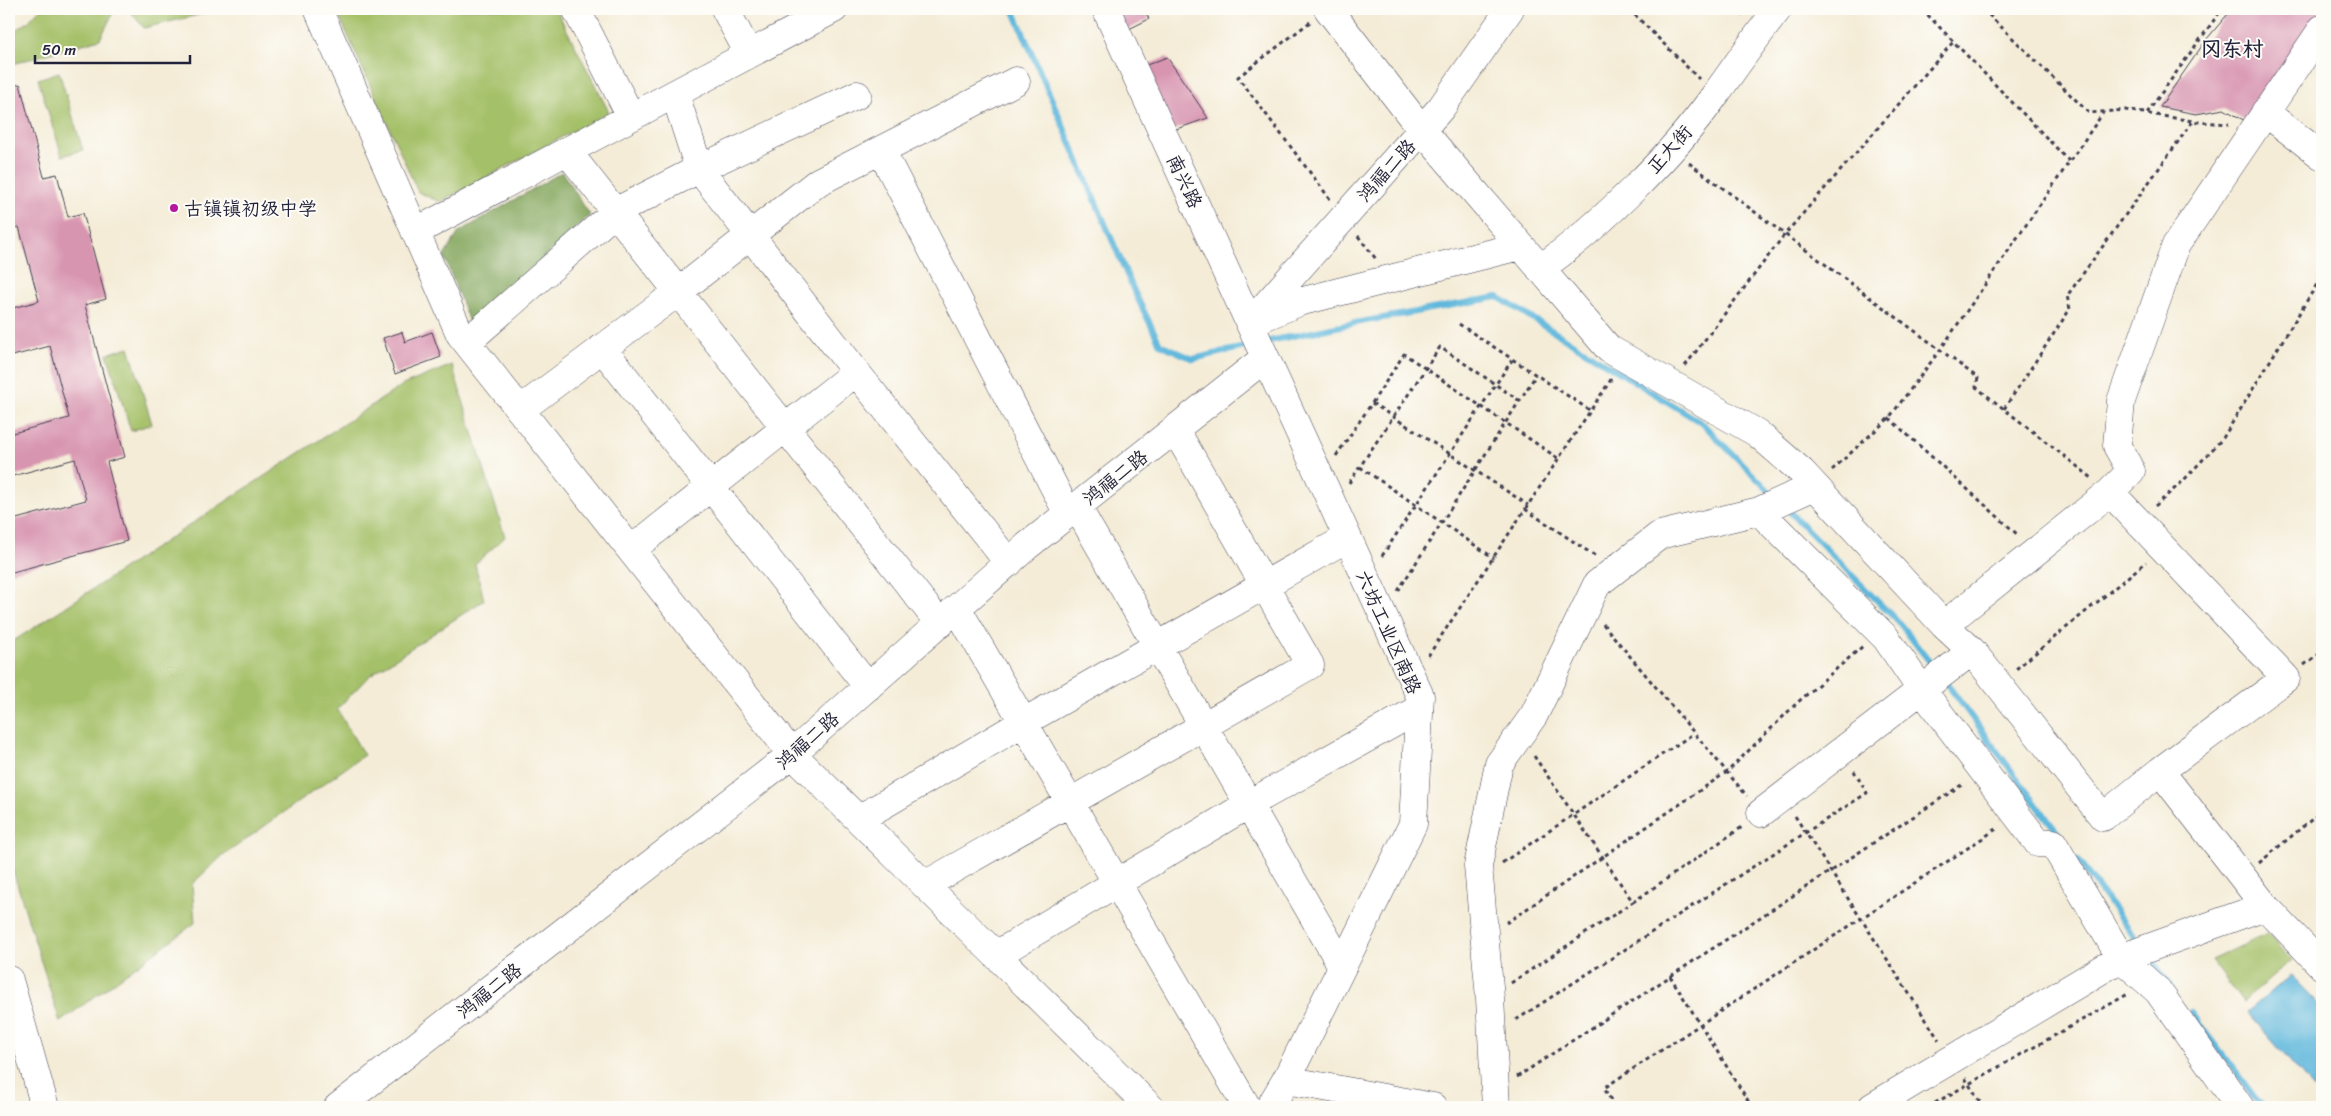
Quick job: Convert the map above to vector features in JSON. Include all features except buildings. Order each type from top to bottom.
[{"type":"street","points":[[318,9],[460,334],[792,754],[1150,1107]]},
{"type":"street","points":[[576,9],[631,117]]},
{"type":"street","points":[[725,9],[748,54]]},
{"type":"street","points":[[415,232],[834,9]]},
{"type":"street","name":"南兴路","points":[[1106,9],[1258,342]]},
{"type":"street","name":"鸿福二路","points":[[338,1107],[792,754],[1009,563],[1175,429],[1258,342],[1344,217],[1440,108],[1510,9]]},
{"type":"street","name":"正大街","points":[[1540,269],[1568,248],[1670,150],[1715,96],[1738,60],[1778,9]]},
{"type":"street","points":[[1320,14],[1422,130],[1608,349],[1757,433],[1815,486],[1944,625],[1972,651],[2103,817],[2160,771],[2286,678],[2110,492]]},
{"type":"street","points":[[1944,625],[2035,550],[2110,492],[2131,471],[2117,446],[2121,401],[2176,245],[2322,28]]},
{"type":"street","points":[[520,410],[678,292],[818,182],[1016,81]]},
{"type":"street","points":[[674,94],[700,168],[856,372],[1009,563]]},
{"type":"street","points":[[467,342],[615,212],[700,168],[857,95]]},
{"type":"street","points":[[2258,122],[2322,156]]},
{"type":"street","points":[[880,150],[1072,511],[1157,645],[1342,966]]},
{"type":"street","points":[[567,151],[785,427],[948,616],[1024,722],[1248,1107]]},
{"type":"street","points":[[1258,342],[1299,302],[1520,246]]},
{"type":"street","name":"六坊工业区南路","points":[[1258,342],[1420,696],[1413,824],[1286,1080],[1270,1107]]},
{"type":"street","points":[[602,348],[868,687]]},
{"type":"street","points":[[631,550],[856,372]]},
{"type":"street","points":[[925,885],[1310,666],[1175,429]]},
{"type":"street","points":[[1496,1099],[1490,998],[1478,866],[1499,764],[1534,715],[1597,584],[1660,535],[1759,511],[1815,486]]},
{"type":"street","points":[[1759,511],[1879,631],[2038,843],[2054,843],[2121,958],[2158,991],[2240,1107]]},
{"type":"street","points":[[859,820],[1157,645],[1347,538]]},
{"type":"street","points":[[1761,813],[1972,651]]},
{"type":"street","points":[[996,955],[1249,804],[1419,709]]},
{"type":"street","points":[[2160,771],[2265,906],[2322,966]]},
{"type":"street","points":[[1872,1107],[2121,958],[2177,936],[2265,906]]},
{"type":"street","points":[[9,980],[45,1107]]},
{"type":"street","points":[[1286,1080],[1364,1101],[1433,1107]]},
{"type":"path","points":[[1630,9],[1715,96]]},
{"type":"path","points":[[1922,9],[2069,161]]},
{"type":"path","points":[[1983,9],[2089,113],[2126,110],[2193,121],[2258,122]]},
{"type":"path","points":[[2147,114],[2220,9]]},
{"type":"path","points":[[1320,14],[1238,77],[1391,279]]},
{"type":"path","points":[[1671,384],[1785,234],[1954,41]]},
{"type":"path","points":[[1815,486],[1889,418],[1940,350],[2103,112]]},
{"type":"path","points":[[2004,409],[2070,309],[2067,296],[2193,121]]},
{"type":"path","points":[[1670,150],[1978,378],[1976,387],[2110,492]]},
{"type":"path","points":[[2138,522],[2182,482],[2223,438],[2322,276]]},
{"type":"path","points":[[1459,324],[1591,411]]},
{"type":"path","points":[[1333,507],[1440,348],[1520,401]]},
{"type":"path","points":[[1320,479],[1404,354],[1559,459]]},
{"type":"path","points":[[1366,579],[1512,360]]},
{"type":"path","points":[[1383,615],[1536,375]]},
{"type":"path","points":[[1412,680],[1608,384]]},
{"type":"path","points":[[1372,403],[1528,505]]},
{"type":"path","points":[[1889,418],[2035,550]]},
{"type":"path","points":[[1360,467],[1494,558]]},
{"type":"path","points":[[1525,509],[1616,569]]},
{"type":"path","points":[[1998,684],[2163,548]]},
{"type":"path","points":[[1490,998],[1761,813],[1587,605]]},
{"type":"path","points":[[1484,938],[1727,772],[1798,702],[1879,631]]},
{"type":"path","points":[[1479,879],[1694,733]]},
{"type":"path","points":[[1520,734],[1633,902]]},
{"type":"path","points":[[1492,1035],[1867,792],[1842,750]]},
{"type":"path","points":[[1496,1099],[1670,976],[1983,770]]},
{"type":"path","points":[[1783,796],[1951,1059],[1971,1085],[1982,1107]]},
{"type":"path","points":[[2243,877],[2322,811]]},
{"type":"path","points":[[1615,1107],[1604,1088],[1699,1023],[2016,815]]},
{"type":"path","points":[[1670,976],[1752,1107]]},
{"type":"path","points":[[1928,1107],[1971,1085],[2148,982]]},
{"type":"green space","points":[[40,9],[110,9],[112,15],[100,39],[9,65],[9,35],[28,22]]},
{"type":"green space","points":[[223,9],[144,28],[129,10]]},
{"type":"green space","points":[[336,9],[556,9],[609,112],[440,202],[418,192]]},
{"type":"green space","points":[[59,72],[83,150],[62,156],[38,79]]},
{"type":"green space","points":[[562,172],[590,215],[470,325],[444,256],[459,232]]},
{"type":"green space","points":[[129,347],[152,424],[131,431],[107,354]]},
{"type":"green space","points":[[452,365],[505,537],[475,564],[484,600],[369,676],[337,709],[364,755],[220,858],[192,884],[195,923],[60,1022],[9,858],[9,644],[403,385]]},
{"type":"green space","points":[[2267,934],[2292,960],[2243,1002],[2211,960]]},
{"type":"water","points":[[2291,975],[2322,1007],[2322,1098],[2247,1012]]},
{"type":"waterway","points":[[1013,9],[1134,291],[1160,344],[1193,359],[1253,345]]},
{"type":"waterway","points":[[1265,342],[1355,323],[1498,297],[1703,424],[1774,496]]},
{"type":"waterway","points":[[1785,507],[1900,624],[1936,670]]},
{"type":"waterway","points":[[1944,680],[2060,836]]},
{"type":"waterway","points":[[2078,860],[2140,945]]},
{"type":"waterway","points":[[2148,955],[2170,985]]},
{"type":"waterway","points":[[2191,1013],[2262,1107]]},
{"type":"place","name":"古镇镇初级中学","points":[[174,208]]},
{"type":"district","name":"冈东村","points":[[2232,49]]}]
